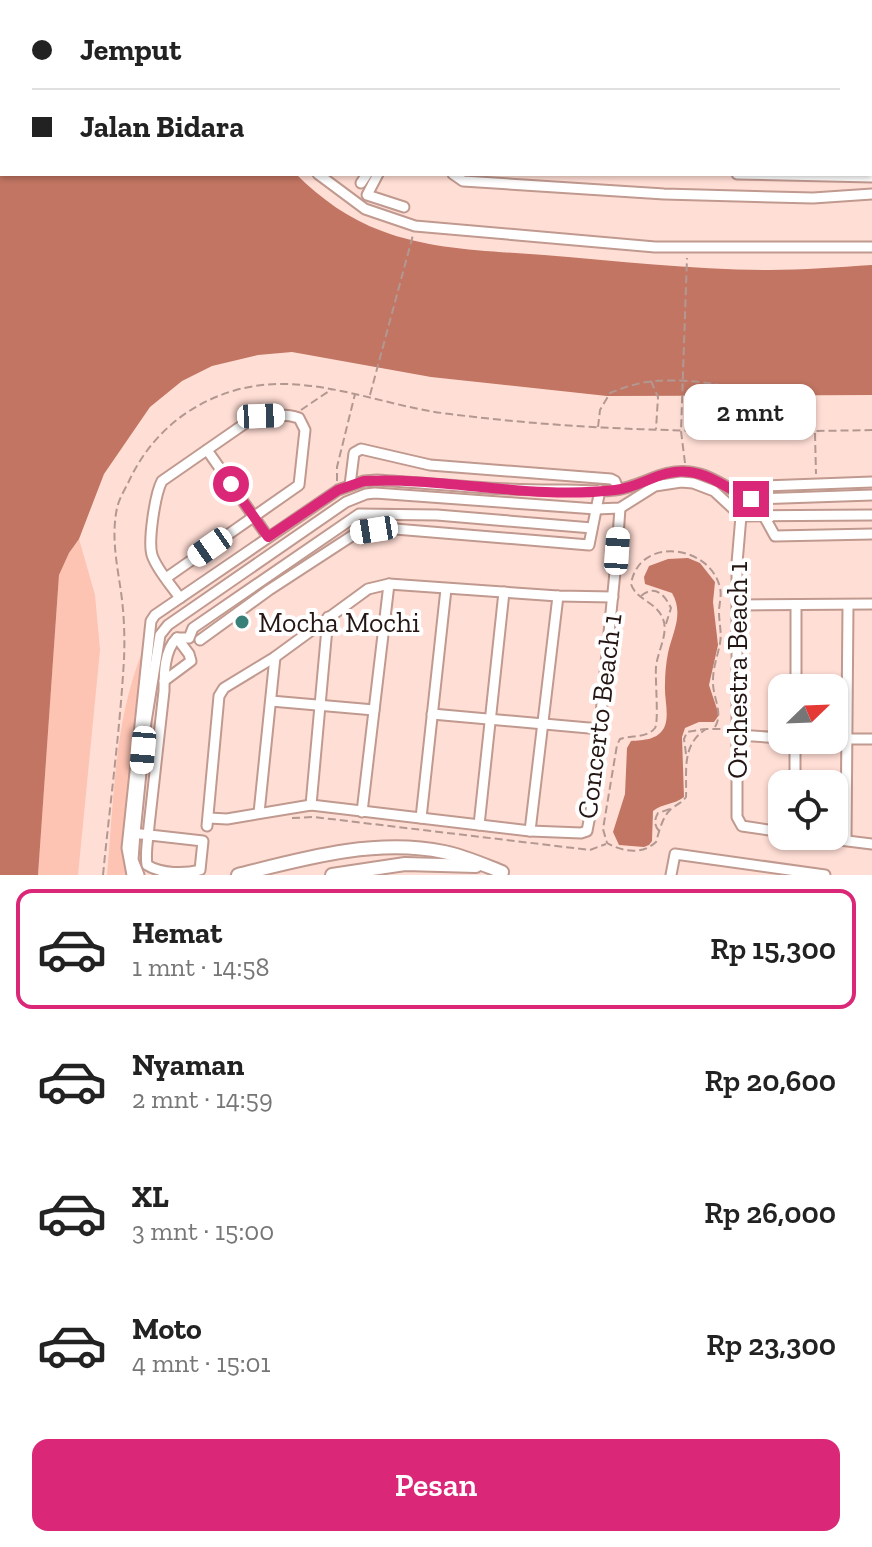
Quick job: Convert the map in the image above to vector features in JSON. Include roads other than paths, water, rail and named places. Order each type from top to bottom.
[{"type":"main road","points":[[238,875],[339,852],[378,847],[444,851],[499,873]]},
{"type":"main road","points":[[333,875],[405,864],[452,865],[499,873]]},
{"type":"street","points":[[321,176],[365,209],[415,226],[655,247],[872,247]]},
{"type":"street","points":[[377,176],[367,195],[404,207]]},
{"type":"street","points":[[456,176],[463,181],[664,194],[813,198],[872,194]]},
{"type":"street","points":[[827,176],[872,177]]},
{"type":"street","points":[[166,578],[299,485],[305,430],[299,418],[291,415],[261,416],[250,420],[162,481],[157,490],[151,552],[166,578],[180,598]]},
{"type":"street","points":[[207,450],[268,537]]},
{"type":"street","points":[[350,485],[357,450],[430,465],[611,479],[618,489]]},
{"type":"street","points":[[428,484],[430,465]]},
{"type":"street","points":[[132,833],[148,640],[155,615],[338,490],[364,481],[534,490],[600,490],[631,488],[665,473],[687,472],[717,480],[751,499],[872,495]]},
{"type":"street","points":[[534,490],[535,474]]},
{"type":"street","points":[[362,513],[366,494],[364,481]]},
{"type":"street","points":[[136,874],[127,857],[157,643],[168,625],[346,502],[366,494],[514,505],[620,508],[655,486],[681,482],[714,491],[741,516],[872,515]]},
{"type":"street","points":[[751,499],[764,486],[872,482]]},
{"type":"street","points":[[817,483],[820,497]]},
{"type":"street","points":[[473,500],[475,487]]},
{"type":"street","points":[[200,640],[358,532],[395,529],[435,531],[586,545],[590,543],[600,490]]},
{"type":"street","points":[[435,531],[438,499]]},
{"type":"street","points":[[764,499],[765,518],[775,536],[872,534]]},
{"type":"street","points":[[512,537],[514,505]]},
{"type":"street","points":[[617,551],[620,508]]},
{"type":"street","points":[[177,638],[189,638],[193,628],[347,520],[362,513],[437,515],[592,528]]},
{"type":"street","name":"Orchestra Beach 1","points":[[741,516],[737,563],[738,823],[768,830]]},
{"type":"street","points":[[851,516],[852,534]]},
{"type":"street","name":"Concerto Beach 1","points":[[530,831],[587,831],[616,562]]},
{"type":"street","points":[[252,566],[269,590]]},
{"type":"street","points":[[558,596],[530,831],[311,805],[208,822],[219,696],[224,688],[275,657],[368,589],[389,584],[613,597]]},
{"type":"street","points":[[362,812],[389,584]]},
{"type":"street","points":[[421,818],[446,589]]},
{"type":"street","points":[[479,825],[504,592]]},
{"type":"street","points":[[738,605],[872,604]]},
{"type":"street","points":[[847,674],[848,605]]},
{"type":"street","points":[[796,606],[796,674]]},
{"type":"street","points":[[183,614],[193,628]]},
{"type":"street","points":[[155,615],[168,625]]},
{"type":"street","points":[[311,805],[328,617]]},
{"type":"street","points":[[164,681],[191,661],[177,638]]},
{"type":"street","points":[[132,833],[148,835],[203,841],[200,870],[188,873],[151,868],[146,860],[148,835],[164,681],[169,649],[177,638]]},
{"type":"street","points":[[259,813],[275,657]]},
{"type":"street","points":[[152,676],[164,681]]},
{"type":"street","points":[[271,701],[374,710]]},
{"type":"street","points":[[432,714],[600,729]]},
{"type":"street","points":[[738,735],[768,737]]},
{"type":"street","points":[[848,739],[872,739]]},
{"type":"street","points":[[848,840],[872,844]]},
{"type":"street","points":[[671,875],[675,854],[764,871],[825,875]]},
{"type":"place","name":"Mocha Mochi","points":[[242,622]]}]
